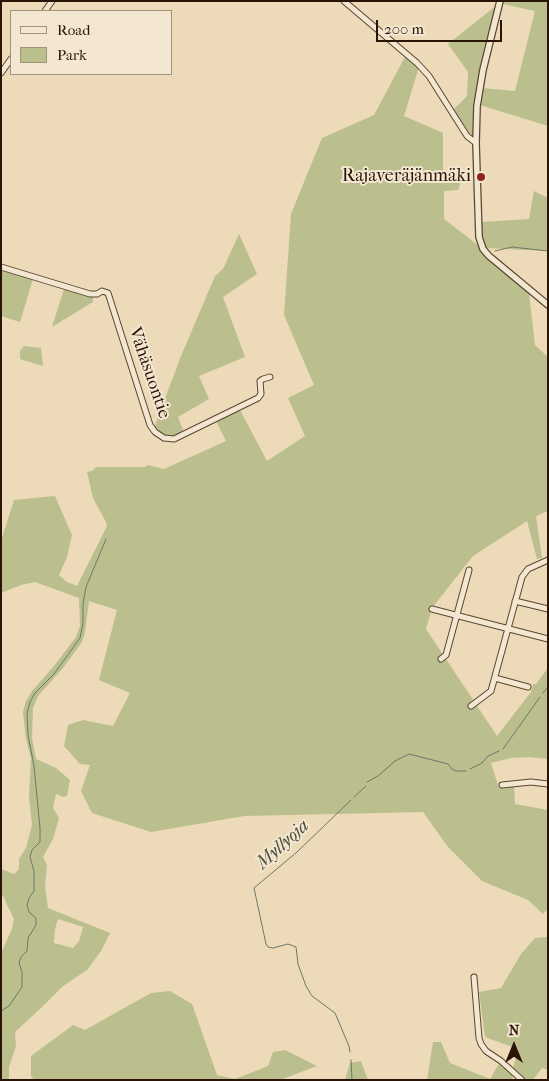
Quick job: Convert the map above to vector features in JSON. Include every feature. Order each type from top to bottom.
[{"type":"street","points":[[344,1],[418,63],[429,76],[467,136],[476,143]]},
{"type":"street","points":[[500,1],[482,70],[477,106],[478,230],[481,243],[488,256],[548,305]]},
{"type":"street","points":[[1,73],[10,60]]},
{"type":"street","name":"Vähäsuontie","points":[[1,267],[90,294],[97,294],[102,291],[108,293],[150,425],[155,432],[164,438],[174,439],[258,398],[261,394],[260,382],[270,377]]},
{"type":"street","points":[[471,706],[492,691],[515,601],[526,571],[548,560]]},
{"type":"street","points":[[441,659],[446,656],[469,570]]},
{"type":"street","points":[[515,601],[548,610]]},
{"type":"street","points":[[432,609],[548,639]]},
{"type":"street","points":[[495,678],[528,686]]},
{"type":"street","points":[[502,785],[531,782],[548,784]]},
{"type":"street","points":[[474,977],[481,1044],[486,1051],[501,1060],[522,1080]]},
{"type":"green space","points":[[503,1],[548,1],[548,126],[480,105],[482,88],[515,91],[535,11],[503,4]]},
{"type":"green space","points":[[497,5],[474,139],[453,110],[467,96],[468,72],[448,44]]},
{"type":"green space","points":[[406,55],[419,67],[404,116],[443,133],[443,172],[465,171],[458,190],[444,191],[444,219],[479,246],[529,293],[535,345],[548,357],[548,511],[536,516],[542,558],[537,559],[527,521],[473,556],[432,608],[426,629],[497,736],[531,692],[533,684],[536,684],[548,668],[548,759],[530,757],[511,758],[491,763],[499,788],[514,786],[515,804],[548,810],[548,909],[543,914],[528,900],[482,881],[448,847],[423,812],[244,816],[151,832],[92,813],[81,791],[90,765],[80,764],[64,746],[68,725],[83,720],[113,726],[130,693],[99,680],[117,610],[89,601],[82,642],[63,668],[38,696],[33,708],[32,739],[36,759],[56,768],[70,780],[67,796],[63,797],[56,794],[53,808],[59,818],[53,839],[43,857],[47,865],[45,886],[48,908],[110,933],[101,951],[87,970],[63,986],[16,1031],[16,1046],[9,1067],[9,1080],[1,1080],[1,953],[12,929],[14,919],[1,892],[1,869],[14,874],[19,869],[19,859],[26,848],[32,825],[29,797],[31,758],[26,739],[23,712],[26,701],[32,691],[76,637],[80,626],[79,598],[35,582],[1,593],[1,541],[14,500],[55,496],[72,535],[67,557],[59,575],[67,582],[77,586],[107,526],[93,498],[87,472],[92,471],[96,467],[145,467],[148,465],[164,469],[226,441],[216,421],[240,410],[267,461],[305,436],[288,398],[314,385],[284,315],[291,214],[322,138],[374,115]],"holes":[[[58,919],[83,927],[79,941],[73,948],[54,943]]]},
{"type":"green space","points":[[534,191],[548,198],[548,251],[486,248],[481,237],[481,222],[529,219]]},
{"type":"green space","points":[[239,234],[257,274],[223,297],[245,357],[199,376],[209,399],[178,417],[184,432],[174,438],[164,436],[154,428],[181,356],[215,276],[223,269]]},
{"type":"green space","points":[[1,269],[33,279],[20,322],[1,316]]},
{"type":"green space","points":[[64,289],[93,297],[93,302],[52,327]]},
{"type":"green space","points":[[24,346],[41,348],[43,366],[20,359],[20,351]]},
{"type":"green space","points":[[548,937],[548,1070],[542,1068],[533,1080],[527,1080],[513,1068],[518,1049],[485,1037],[479,992],[501,988],[521,954],[535,938]]},
{"type":"green space","points":[[170,991],[192,1004],[217,1075],[235,1079],[268,1066],[273,1052],[285,1050],[317,1066],[280,1080],[34,1080],[31,1076],[31,1056],[73,1025],[85,1030],[151,993]]},
{"type":"green space","points":[[433,1042],[441,1042],[450,1063],[490,1079],[500,1062],[513,1075],[512,1080],[427,1080]]},
{"type":"green space","points":[[361,1061],[368,1080],[345,1080],[350,1063]]},
{"type":"waterway","name":"Myllyoja","points":[[495,251],[512,247],[548,251]]},
{"type":"waterway","points":[[1,1011],[9,1006],[22,987],[22,972],[19,963],[21,957],[27,951],[28,938],[36,925],[36,918],[29,912],[27,905],[34,891],[34,871],[30,857],[32,850],[40,842],[34,766],[28,735],[27,713],[35,693],[54,674],[80,638],[86,587],[106,539]]},
{"type":"waterway","name":"Myllyoja","points":[[543,693],[548,687]]},
{"type":"waterway","name":"Myllyoja","points":[[503,749],[540,697]]},
{"type":"waterway","name":"Myllyoja","points":[[470,769],[482,763],[488,756],[499,751]]},
{"type":"waterway","name":"Myllyoja","points":[[367,782],[378,776],[395,761],[409,754],[448,764],[456,771],[466,771]]},
{"type":"waterway","name":"Myllyoja","points":[[354,797],[366,786]]},
{"type":"waterway","name":"Myllyoja","points":[[350,1052],[335,1013],[312,996],[306,986],[298,964],[296,947],[288,944],[273,948],[268,947],[266,944],[254,888],[297,852],[351,800]]},
{"type":"waterway","name":"Myllyoja","points":[[351,1060],[352,1080]]},
{"type":"place","name":"Rajaveräjänmäki","points":[[481,177]]}]
